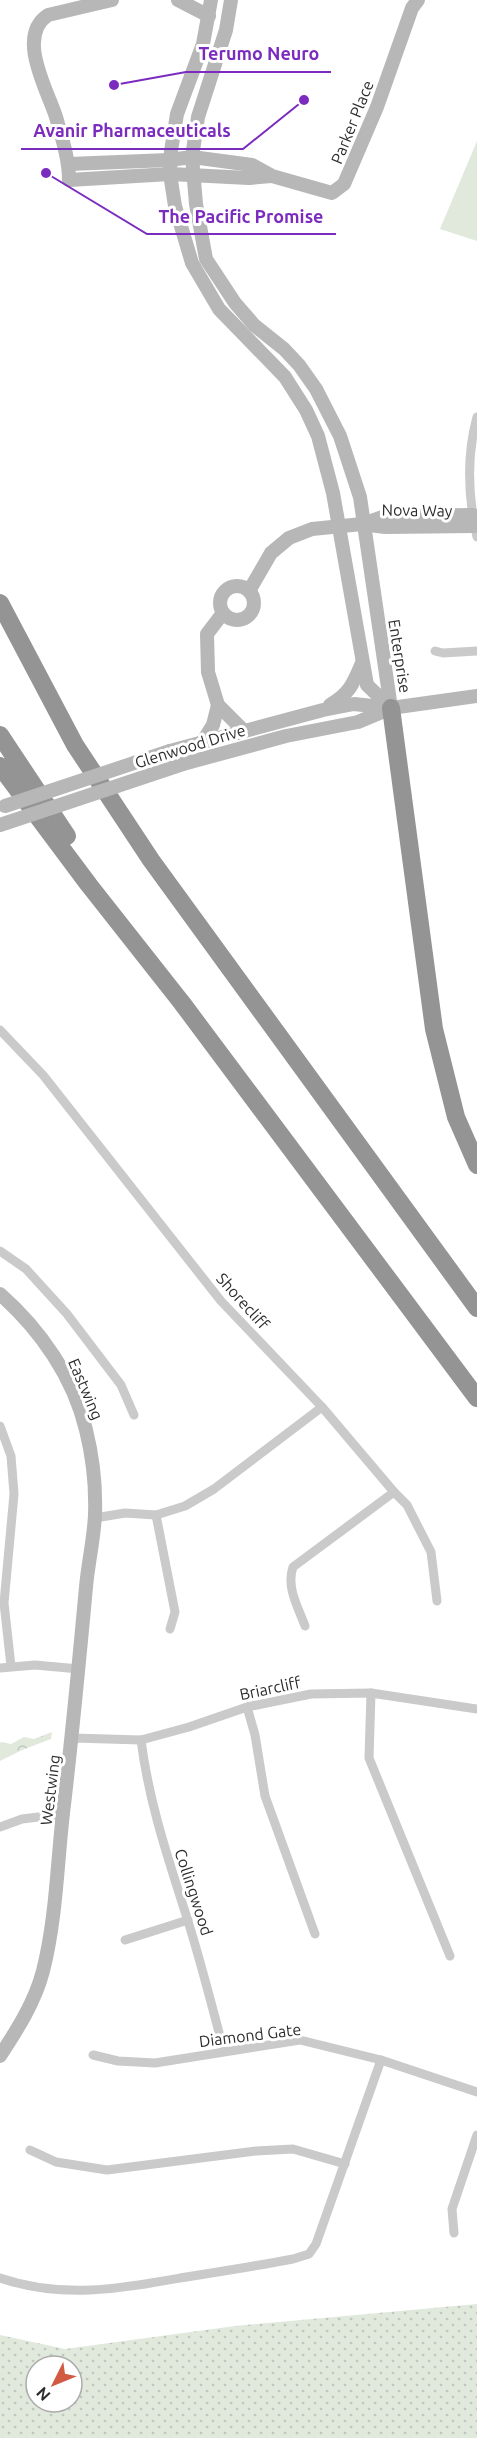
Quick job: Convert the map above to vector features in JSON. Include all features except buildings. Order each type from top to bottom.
[{"type":"highway","points":[[0,603],[75,745],[150,860],[477,1308]]},
{"type":"highway","points":[[391,708],[434,1029],[456,1117],[477,1165]]},
{"type":"highway","points":[[0,735],[182,1003]]},
{"type":"highway","points":[[0,766],[89,885],[182,1003],[477,1398]]},
{"type":"highway","points":[[303,1070],[477,1288]]},
{"type":"main road","points":[[69,164],[35,58],[35,29],[48,15],[112,0]]},
{"type":"main road","points":[[178,0],[209,16]]},
{"type":"main road","name":"Enterprise","points":[[211,0],[203,44],[177,114],[169,160],[176,206],[192,263],[219,309],[285,377],[306,410],[318,436],[339,526],[367,685],[391,708]]},
{"type":"main road","name":"Enterprise","points":[[231,0],[226,30],[198,117],[192,157],[196,204],[206,259],[235,303],[254,325],[284,349],[316,389],[340,436],[360,497],[362,524],[391,708]]},
{"type":"main road","name":"Parker Place","points":[[272,176],[249,178],[170,174],[69,180],[69,164],[192,157],[252,165],[272,176],[332,193],[344,184],[377,107],[412,8],[418,0]]},
{"type":"main road","name":"Nova Way","points":[[249,591],[271,553],[289,538],[312,529],[362,524],[385,516],[475,526]]},
{"type":"main road","points":[[236,586],[249,591],[254,604],[251,613],[243,619],[226,616],[220,602],[227,589],[236,586]]},
{"type":"main road","points":[[226,616],[214,639],[207,641],[208,672],[218,705],[243,730]]},
{"type":"main road","points":[[323,710],[345,696],[362,663]]},
{"type":"main road","points":[[391,708],[477,696]]},
{"type":"main road","name":"Glenwood Drive","points":[[2,807],[170,751],[243,730],[354,704],[391,708]]},
{"type":"main road","points":[[203,741],[213,725],[218,705]]},
{"type":"main road","name":"Glenwood Drive","points":[[0,825],[183,764],[286,736],[358,722],[391,708]]},
{"type":"main road","name":"Eastwing","points":[[0,1294],[16,1307],[45,1342],[68,1382],[88,1437],[95,1487],[95,1518]]},
{"type":"main road","name":"Westwing","points":[[0,2056],[23,2020],[43,1972],[53,1916],[73,1738],[88,1554],[95,1518]]},
{"type":"street","name":"Nova Way","points":[[475,526],[469,472],[471,439],[477,417]]},
{"type":"street","points":[[435,651],[443,653],[477,651]]},
{"type":"street","name":"Shorecliff","points":[[0,1030],[43,1075],[220,1301],[322,1407],[407,1505],[431,1552],[437,1601]]},
{"type":"street","points":[[0,1251],[26,1269],[67,1314],[121,1385],[134,1415]]},
{"type":"street","points":[[95,1518],[125,1513],[156,1515],[185,1506],[214,1489],[322,1407]]},
{"type":"street","points":[[0,1426],[10,1456],[14,1494],[5,1534],[4,1603],[11,1666]]},
{"type":"street","points":[[305,1626],[291,1587],[290,1577],[294,1567],[394,1492]]},
{"type":"street","points":[[156,1515],[175,1612],[170,1629]]},
{"type":"street","points":[[0,1668],[35,1665],[79,1669]]},
{"type":"street","points":[[371,1692],[369,1758],[450,1956]]},
{"type":"street","name":"Briarcliff","points":[[73,1738],[141,1740],[189,1727],[247,1707],[311,1694],[371,1692],[477,1708]]},
{"type":"street","points":[[247,1707],[255,1735],[265,1796],[315,1934]]},
{"type":"street","name":"Collingwood","points":[[141,1740],[147,1782],[161,1838],[188,1920],[224,2051]]},
{"type":"street","points":[[0,1827],[22,1819],[63,1814]]},
{"type":"street","points":[[125,1940],[188,1920]]},
{"type":"street","name":"Diamond Gate","points":[[93,2055],[118,2061],[156,2063],[300,2040],[381,2060],[477,2092]]},
{"type":"street","points":[[0,2278],[22,2285],[62,2290],[108,2290],[293,2259],[309,2254],[316,2244],[381,2060]]},
{"type":"street","points":[[454,2233],[452,2209],[477,2135]]},
{"type":"street","points":[[30,2150],[56,2162],[107,2170],[256,2151],[293,2149],[345,2164]]},
{"type":"green space","points":[[477,141],[477,241],[440,229]]},
{"type":"green space","points":[[52,1732],[51,1739],[0,1761],[0,1743],[11,1744],[24,1737],[34,1739]]},
{"type":"green space","points":[[477,2304],[477,2438],[0,2438],[0,2335],[65,2349],[235,2326]]},
{"type":"place","name":"Terumo Neuro","points":[[114,85]]},
{"type":"place","name":"Avanir Pharmaceuticals","points":[[304,100]]},
{"type":"place","name":"The Pacific Promise","points":[[46,173]]}]
